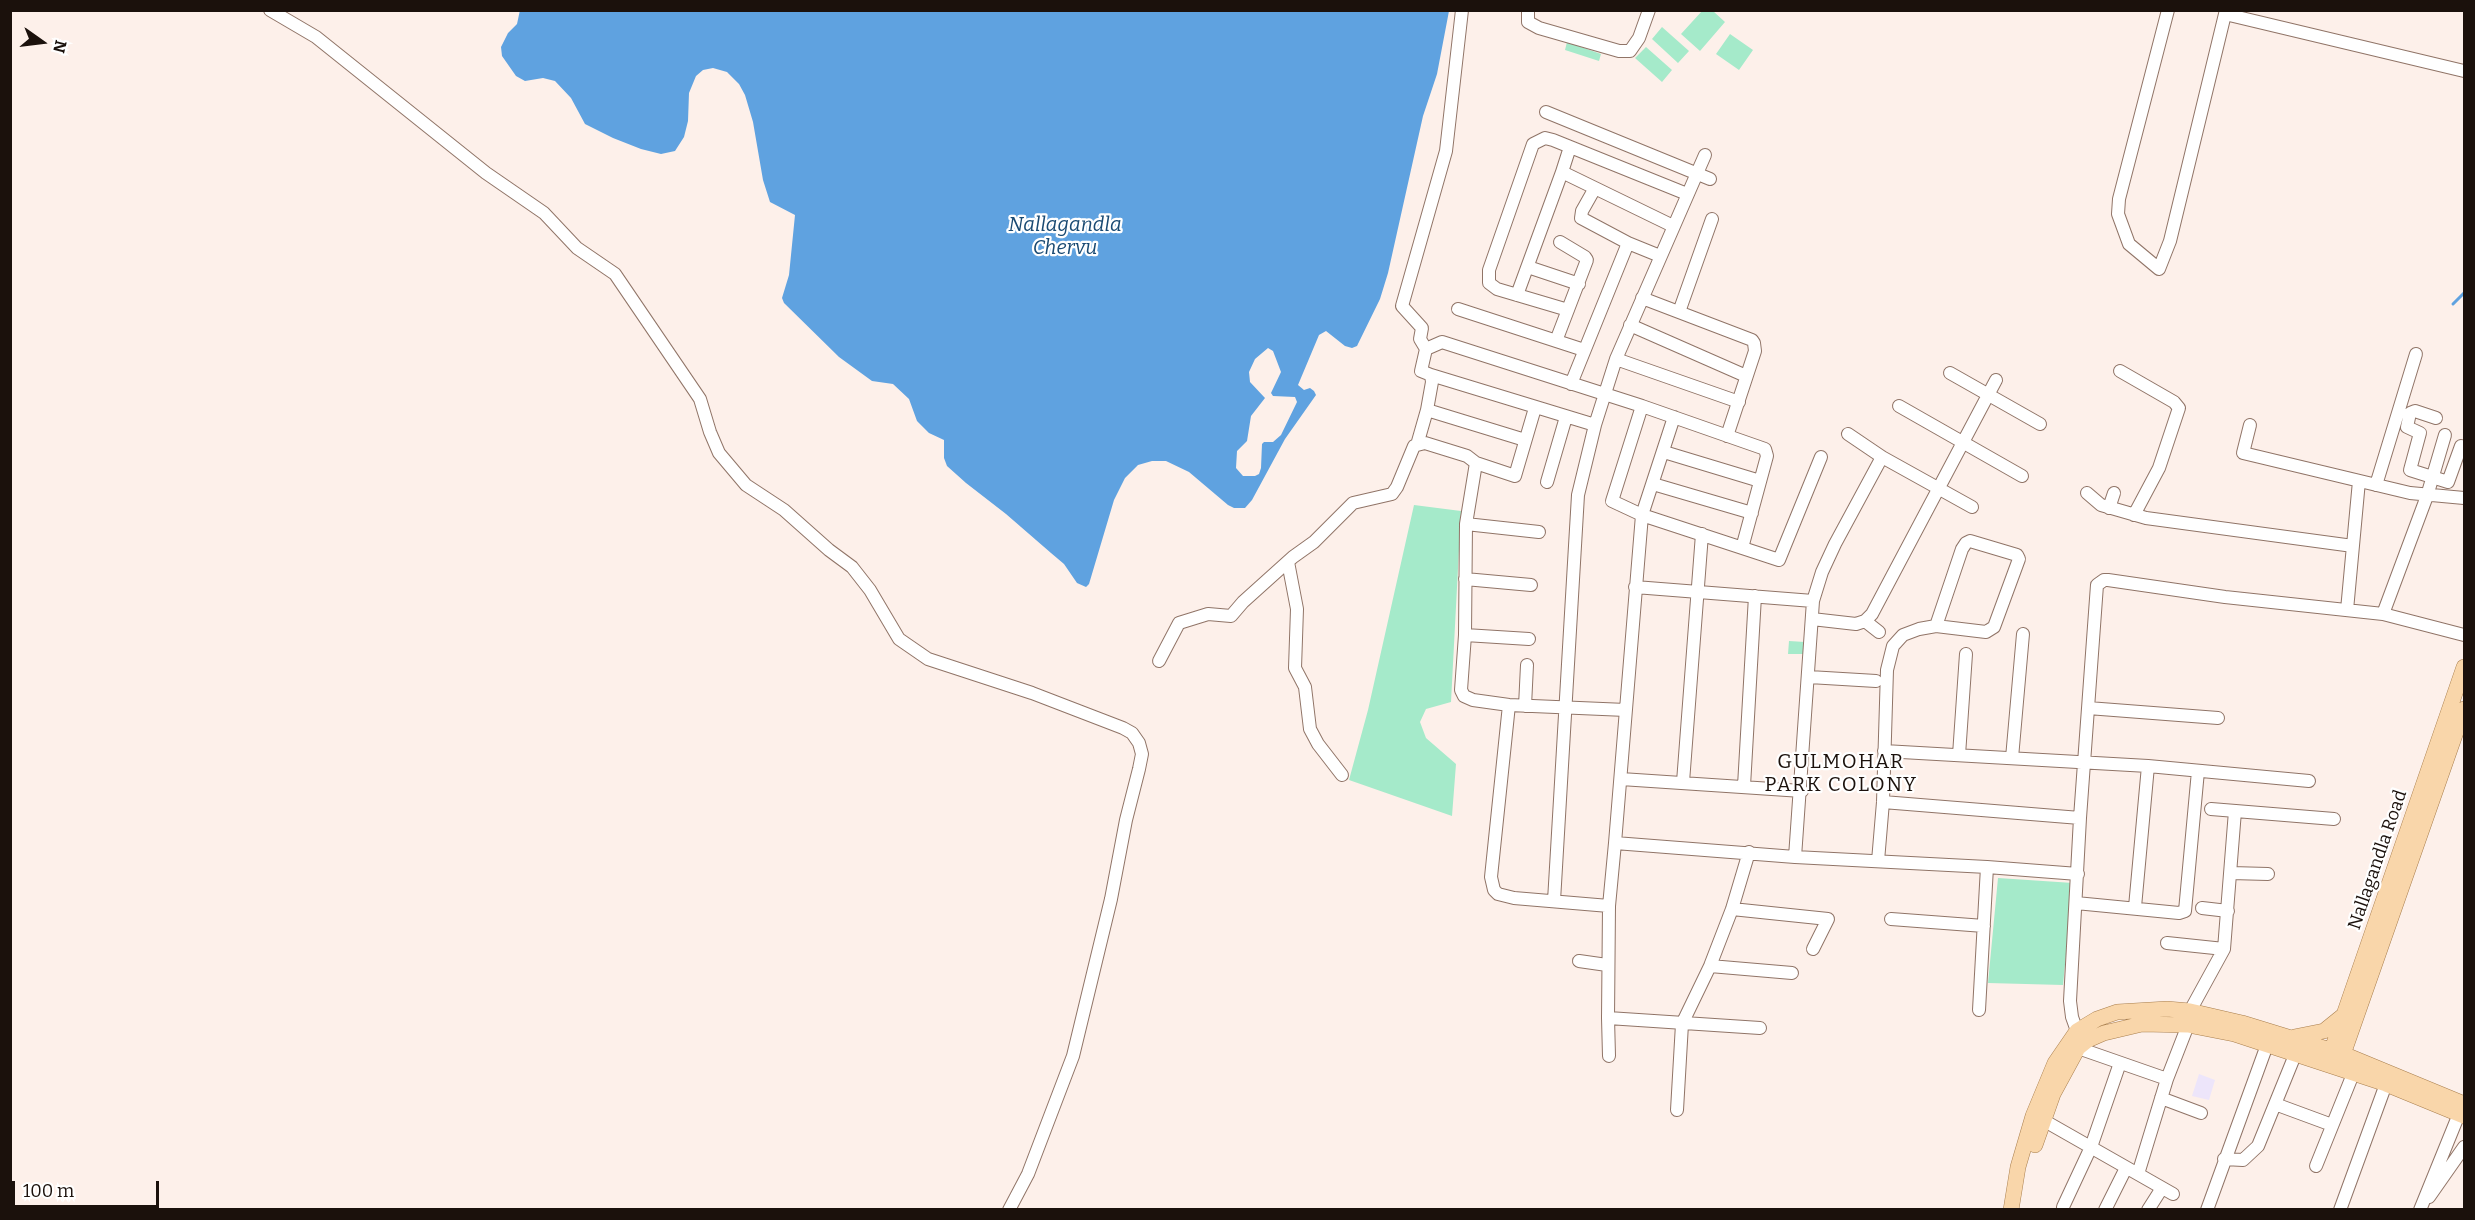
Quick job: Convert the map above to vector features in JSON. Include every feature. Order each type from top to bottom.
[{"type":"main road","name":"Nallagandla Road","points":[[2339,1062],[2345,1013],[2464,667]]},
{"type":"main road","name":"Nallagandla Road","points":[[2339,1062],[2464,709]]},
{"type":"main road","points":[[2020,1209],[2028,1168],[2043,1120],[2077,1031],[2097,1019],[2117,1012],[2143,1009],[2189,1018],[2242,1023],[2288,1037],[2386,1084],[2463,1111]]},
{"type":"main road","points":[[2288,1037],[2324,1031],[2345,1013]]},
{"type":"main road","points":[[2011,1209],[2018,1167],[2033,1116],[2047,1080],[2071,1049],[2096,1036],[2121,1028],[2189,1018],[2295,1055],[2339,1062],[2463,1111]]},
{"type":"street","points":[[270,10],[316,37],[486,173],[543,213],[577,248],[615,274],[700,399],[719,453],[746,485],[784,510],[852,567],[870,590],[899,639],[928,659],[1032,693],[1123,728],[1132,733],[1139,743],[1140,762],[1111,899],[1073,1056],[1028,1174],[1009,1209]]},
{"type":"street","points":[[1462,10],[1446,151],[1402,306],[1422,328],[1419,339],[1426,349],[1421,371],[1595,425]]},
{"type":"street","points":[[1528,10],[1528,22],[1539,28],[1619,51],[1630,51],[1639,38],[1649,10]]},
{"type":"street","points":[[2168,10],[2118,214],[2129,244],[2159,269],[2170,241],[2225,12],[2464,71]]},
{"type":"street","points":[[1546,112],[1710,179]]},
{"type":"street","points":[[1568,310],[1492,287],[1488,276],[1533,144],[1545,138],[1687,195]]},
{"type":"street","points":[[1517,296],[1570,147]]},
{"type":"street","points":[[1554,901],[1578,495],[1595,425],[1616,359],[1705,155]]},
{"type":"street","points":[[1562,172],[1673,226]]},
{"type":"street","points":[[1595,188],[1582,211],[1581,218],[1628,243],[1660,256]]},
{"type":"street","points":[[1678,312],[1712,219]]},
{"type":"street","points":[[1556,341],[1587,258],[1560,242]]},
{"type":"street","points":[[1571,384],[1628,243]]},
{"type":"street","points":[[1527,267],[1579,284]]},
{"type":"street","points":[[1642,298],[1752,340],[1756,345],[1727,436]]},
{"type":"street","points":[[1458,309],[1584,350]]},
{"type":"street","points":[[1630,325],[1746,376]]},
{"type":"street","points":[[1426,349],[1442,342],[1642,406],[1765,449],[1767,456],[1742,548]]},
{"type":"street","points":[[2376,485],[2416,354]]},
{"type":"street","points":[[1616,359],[1739,402]]},
{"type":"street","points":[[2120,371],[2179,406],[2159,468],[2134,515]]},
{"type":"street","points":[[1950,373],[2040,424]]},
{"type":"street","points":[[1417,445],[1427,410],[1431,375]]},
{"type":"street","points":[[1812,619],[1856,624],[1865,621],[1872,614],[1996,380]]},
{"type":"street","points":[[1642,406],[1611,498],[1615,504],[1779,560],[1821,456]]},
{"type":"street","points":[[1899,406],[2022,476]]},
{"type":"street","points":[[1515,476],[1535,408]]},
{"type":"street","points":[[1427,410],[1525,440]]},
{"type":"street","points":[[2436,418],[2413,411],[2410,413],[2406,425],[2420,433],[2410,470],[2448,482],[2461,446]]},
{"type":"street","points":[[1546,482],[1566,417]]},
{"type":"street","points":[[1609,1056],[1607,965],[1609,906],[1642,515],[1674,417]]},
{"type":"street","points":[[2250,425],[2243,453],[2427,496],[2464,498]]},
{"type":"street","points":[[1848,434],[1882,457],[1972,507]]},
{"type":"street","points":[[2383,614],[2427,496],[2445,435]]},
{"type":"street","points":[[1159,661],[1179,623],[1208,614],[1231,616],[1243,602],[1314,542],[1353,503],[1392,494],[1414,446],[1425,443],[1467,456],[1476,463],[1528,478]]},
{"type":"street","points":[[1664,452],[1760,481]]},
{"type":"street","points":[[1796,857],[1813,601],[1822,572],[1835,544],[1882,457]]},
{"type":"street","points":[[1476,463],[1466,524],[1465,635],[1461,690],[1464,696],[1467,699],[1509,705],[1626,711]]},
{"type":"street","points":[[2347,610],[2359,481]]},
{"type":"street","points":[[1653,484],[1752,513]]},
{"type":"street","points":[[2087,493],[2101,505],[2134,515],[2353,546]]},
{"type":"street","points":[[2109,508],[2114,493]]},
{"type":"street","points":[[1466,524],[1539,532]]},
{"type":"street","points":[[1683,782],[1702,534]]},
{"type":"street","points":[[1878,861],[1883,802],[1887,670],[1893,646],[1904,635],[1919,629],[1936,626],[1986,632],[1994,627],[2019,559],[2017,555],[1970,541],[1966,543],[1936,626]]},
{"type":"street","points":[[1288,562],[1297,609],[1295,668],[1305,687],[1310,729],[1318,744],[1342,775]]},
{"type":"street","points":[[1465,579],[1531,585]]},
{"type":"street","points":[[2077,1031],[2070,1001],[2080,818],[2097,585],[2104,580],[2225,597],[2383,614],[2464,634]]},
{"type":"street","points":[[1635,587],[1813,601]]},
{"type":"street","points":[[1744,786],[1755,597]]},
{"type":"street","points":[[1865,621],[1879,632]]},
{"type":"street","points":[[2012,758],[2022,634]]},
{"type":"street","points":[[1465,635],[1529,639]]},
{"type":"street","points":[[1959,755],[1966,654]]},
{"type":"street","points":[[1525,706],[1527,665]]},
{"type":"street","points":[[1809,677],[1876,681]]},
{"type":"street","points":[[1509,705],[1491,877],[1492,886],[1498,894],[1505,897],[1609,906]]},
{"type":"street","points":[[2088,708],[2218,718]]},
{"type":"street","points":[[1884,751],[2148,766],[2309,781]]},
{"type":"street","points":[[2134,907],[2148,766]]},
{"type":"street","points":[[2076,903],[2178,913],[2185,911],[2198,771]]},
{"type":"street","points":[[1621,779],[1802,791]]},
{"type":"street","points":[[1883,802],[2080,818]]},
{"type":"street","points":[[2211,810],[2334,819]]},
{"type":"street","points":[[2138,1174],[2167,1079],[2189,1018],[2224,949],[2235,812]]},
{"type":"street","points":[[1615,843],[1796,857],[2078,874]]},
{"type":"street","points":[[1677,1110],[1682,1024],[1710,966],[1732,909],[1749,852]]},
{"type":"street","points":[[1979,1010],[1988,867]]},
{"type":"street","points":[[2231,873],[2268,874]]},
{"type":"street","points":[[2202,908],[2228,911]]},
{"type":"street","points":[[1732,909],[1828,919],[1813,949]]},
{"type":"street","points":[[1891,919],[1984,926]]},
{"type":"street","points":[[2167,943],[2224,949]]},
{"type":"street","points":[[1579,961],[1607,965]]},
{"type":"street","points":[[1710,966],[1792,973]]},
{"type":"street","points":[[1608,1018],[1760,1028]]},
{"type":"street","points":[[2206,1209],[2267,1045]]},
{"type":"street","points":[[2071,1049],[2167,1079]]},
{"type":"street","points":[[2224,1159],[2243,1160],[2258,1146],[2295,1055]]},
{"type":"street","points":[[2316,1166],[2332,1125],[2339,1062]]},
{"type":"street","points":[[2063,1207],[2091,1147],[2120,1063]]},
{"type":"street","points":[[2340,1209],[2386,1084]]},
{"type":"street","points":[[2161,1098],[2202,1113]]},
{"type":"street","points":[[2275,1104],[2332,1125]]},
{"type":"street","points":[[2421,1208],[2463,1111]]},
{"type":"street","points":[[2043,1120],[2167,1191],[2148,1209]]},
{"type":"street","points":[[2421,1208],[2464,1147]]},
{"type":"street","points":[[2105,1209],[2126,1168]]},
{"type":"shaded area","points":[[2199,1074],[2215,1080],[2209,1100],[2192,1096]]},
{"type":"green space","points":[[1702,11],[1713,11],[1725,22],[1700,51],[1681,34]]},
{"type":"green space","points":[[1662,27],[1689,51],[1678,63],[1652,39]]},
{"type":"green space","points":[[1730,34],[1753,50],[1739,70],[1716,54]]},
{"type":"green space","points":[[1567,42],[1601,54],[1599,61],[1565,50]]},
{"type":"green space","points":[[1646,47],[1672,70],[1662,82],[1635,58]]},
{"type":"green space","points":[[1414,505],[1461,511],[1451,702],[1426,709],[1420,722],[1426,738],[1456,764],[1452,816],[1349,780],[1368,710]]},
{"type":"green space","points":[[1789,641],[1805,642],[1804,654],[1788,654]]},
{"type":"green space","points":[[1998,878],[2073,883],[2063,985],[1988,983]]},
{"type":"water","name":"Nallagandla Chervu","points":[[520,10],[1449,10],[1437,74],[1423,116],[1388,273],[1380,299],[1357,346],[1352,348],[1345,346],[1326,331],[1319,335],[1298,385],[1304,390],[1310,388],[1316,395],[1285,439],[1252,500],[1245,508],[1234,508],[1228,505],[1189,472],[1166,461],[1152,461],[1138,465],[1125,478],[1114,500],[1089,584],[1086,587],[1077,583],[1064,564],[947,466],[944,458],[944,440],[929,433],[917,421],[909,399],[893,384],[872,381],[839,357],[784,303],[782,298],[789,275],[795,215],[770,202],[763,180],[753,122],[745,95],[739,84],[727,72],[713,68],[703,70],[696,76],[689,93],[688,121],[684,137],[675,151],[661,154],[613,138],[585,124],[571,98],[555,81],[543,78],[525,81],[516,76],[502,56],[501,47],[508,33],[517,24]],"holes":[[[1268,348],[1273,351],[1281,372],[1271,393],[1273,396],[1295,397],[1297,402],[1281,435],[1273,442],[1262,444],[1259,474],[1243,476],[1236,468],[1237,451],[1247,441],[1251,416],[1265,398],[1250,382],[1249,372],[1255,359]]]},
{"type":"waterway","points":[[2453,304],[2464,293]]},
{"type":"district","name":"GULMOHAR PARK COLONY","points":[[1841,774]]}]
